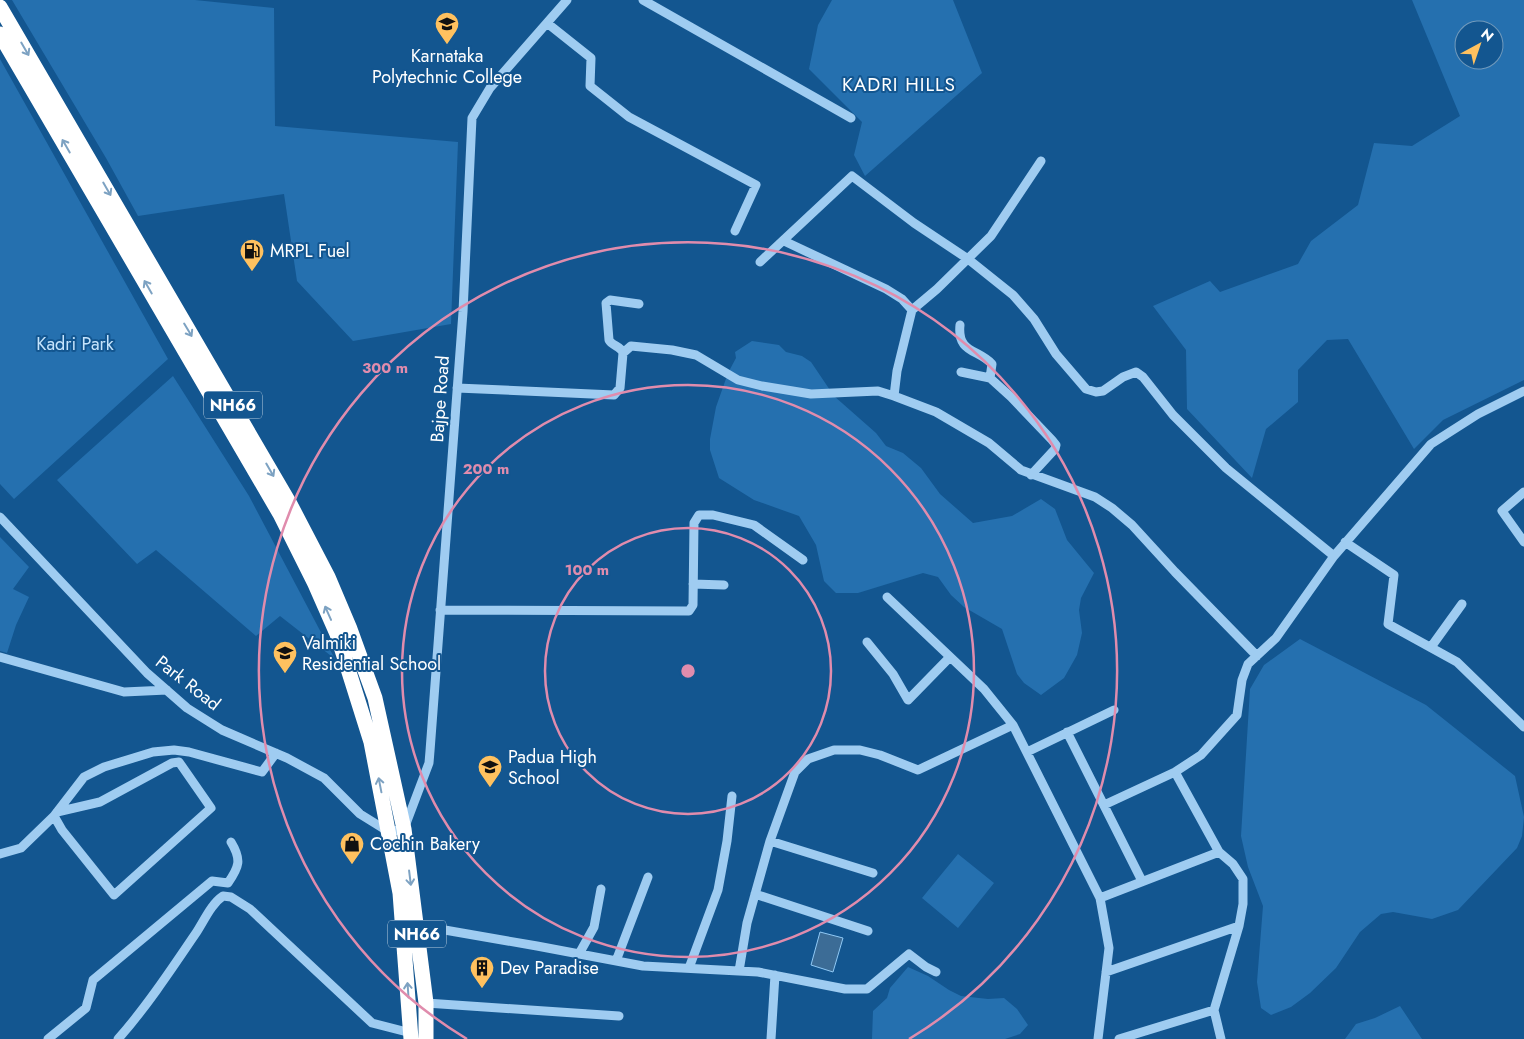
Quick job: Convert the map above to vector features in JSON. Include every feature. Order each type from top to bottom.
[{"type":"highway","name":"NH66","points":[[0,7],[290,504],[328,577],[350,629],[375,698],[404,829],[426,1003],[426,1039]]},
{"type":"highway","name":"NH66","points":[[0,34],[280,514],[315,584],[337,634],[371,742],[389,832],[400,893],[411,1036]]},
{"type":"street","name":"Bajpe Road","points":[[404,829],[428,763],[463,312],[472,118],[490,88],[567,0]]},
{"type":"street","points":[[643,0],[851,118]]},
{"type":"street","points":[[547,23],[591,58],[590,86],[629,117],[756,185],[735,231]]},
{"type":"street","points":[[894,396],[897,371],[912,310],[991,236],[1041,161]]},
{"type":"street","points":[[760,262],[852,176],[914,223],[968,259],[1013,295],[1034,319],[1056,354],[1086,389],[1096,392],[1103,391],[1123,377],[1136,372],[1143,377],[1173,415],[1226,468],[1334,556]]},
{"type":"street","points":[[784,241],[886,289],[902,299],[912,310]]},
{"type":"street","points":[[624,353],[609,340],[606,303],[610,300],[639,304]]},
{"type":"street","points":[[960,325],[959,333],[968,350],[992,364],[990,378]]},
{"type":"street","points":[[457,388],[614,396],[620,388],[624,353],[631,346],[672,350],[696,355],[738,380],[811,394],[878,391],[894,396],[936,412],[958,424],[989,443],[1021,470],[1095,497],[1112,508],[1132,525],[1174,572],[1258,656]]},
{"type":"street","points":[[961,372],[990,378],[1011,397],[1056,445],[1055,449],[1031,474]]},
{"type":"street","points":[[1104,805],[1175,772],[1201,755],[1238,715],[1242,680],[1248,664],[1276,638],[1345,542],[1431,444],[1478,414],[1524,391]]},
{"type":"street","points":[[1524,492],[1502,511],[1524,542]]},
{"type":"street","points":[[440,610],[690,611],[693,605],[694,523],[699,514],[713,515],[754,525],[803,560]]},
{"type":"street","name":"Park Road","points":[[0,517],[147,672],[187,708],[222,730],[324,778],[360,814],[389,832]]},
{"type":"street","points":[[1345,542],[1394,575],[1388,624],[1457,662],[1524,727]]},
{"type":"street","points":[[693,584],[724,585]]},
{"type":"street","points":[[886,598],[984,689],[1013,725],[1100,898],[1109,948],[1098,1039]]},
{"type":"street","points":[[1430,647],[1462,604]]},
{"type":"street","points":[[867,642],[893,674],[908,700],[950,657]]},
{"type":"street","points":[[0,657],[124,692],[167,690]]},
{"type":"street","points":[[1027,752],[1114,710]]},
{"type":"street","points":[[739,971],[747,923],[770,841],[795,772],[808,759],[834,750],[860,750],[880,755],[918,770],[1013,725]]},
{"type":"street","points":[[1067,732],[1142,881]]},
{"type":"street","points":[[0,854],[20,848],[56,814],[84,778],[104,767],[164,750],[189,752],[262,772],[276,754]]},
{"type":"street","points":[[179,762],[211,808],[114,895],[62,830],[56,814],[100,802],[172,763],[179,762]]},
{"type":"street","points":[[1175,772],[1219,852],[1233,864],[1244,879],[1239,926],[1214,1010],[1221,1039]]},
{"type":"street","points":[[689,968],[718,890],[727,842],[732,796]]},
{"type":"street","points":[[389,832],[404,829]]},
{"type":"street","points":[[770,841],[873,873]]},
{"type":"street","points":[[48,1039],[86,1008],[93,980],[212,881],[228,883],[238,868],[238,852],[232,842]]},
{"type":"street","points":[[1100,898],[1219,852]]},
{"type":"street","points":[[616,961],[648,877]]},
{"type":"street","points":[[579,954],[594,927],[601,889]]},
{"type":"street","points":[[755,894],[868,931]]},
{"type":"street","points":[[118,1039],[196,934],[217,900],[223,896],[231,897],[250,909],[372,1023],[411,1036]]},
{"type":"street","points":[[416,926],[643,966],[758,972],[845,988],[867,989],[909,954],[936,972]]},
{"type":"street","points":[[1106,972],[1239,926]]},
{"type":"street","points":[[771,1039],[775,975]]},
{"type":"street","points":[[426,1003],[620,1016]]},
{"type":"street","points":[[1119,1039],[1214,1010]]},
{"type":"green space","points":[[12,0],[195,0],[274,8],[275,126],[458,142],[451,324],[353,341],[297,281],[284,194],[138,216],[106,158]]},
{"type":"green space","points":[[832,0],[953,0],[982,73],[865,176],[854,155],[862,122],[809,69],[818,25]]},
{"type":"green space","points":[[1412,0],[1524,0],[1524,380],[1443,420],[1414,449],[1348,339],[1327,340],[1298,370],[1298,402],[1266,429],[1252,478],[1187,409],[1186,350],[1153,306],[1210,281],[1220,292],[1298,264],[1311,241],[1358,205],[1374,143],[1412,146],[1460,116]]},
{"type":"green space","name":"Kadri Park","points":[[0,59],[168,359],[14,499],[0,484]]},
{"type":"green space","points":[[752,341],[779,345],[786,352],[802,356],[811,362],[834,396],[876,433],[886,446],[903,453],[921,468],[940,494],[973,523],[1012,516],[1041,499],[1055,509],[1067,540],[1094,573],[1081,598],[1079,610],[1082,633],[1077,655],[1064,678],[1041,695],[1024,683],[1017,674],[1002,629],[964,607],[951,595],[938,577],[923,573],[858,593],[836,593],[824,581],[816,545],[799,516],[754,500],[719,478],[710,450],[710,439],[716,407],[728,373],[736,358],[735,352]]},
{"type":"green space","points":[[173,376],[249,496],[335,659],[280,616],[256,636],[156,550],[137,564],[57,480]]},
{"type":"green space","points":[[0,537],[29,567],[13,589],[29,597],[16,625],[7,653],[0,651]]},
{"type":"green space","points":[[1300,639],[1426,705],[1515,776],[1524,817],[1522,836],[1517,848],[1458,910],[1432,919],[1393,912],[1381,914],[1360,932],[1336,968],[1310,993],[1291,1007],[1271,1015],[1261,1008],[1257,982],[1263,906],[1248,867],[1241,836],[1250,689],[1264,665]]},
{"type":"green space","points":[[958,854],[994,883],[958,928],[922,898]]},
{"type":"green space","points":[[908,967],[928,976],[961,996],[988,999],[1004,998],[1017,1009],[1028,1025],[1020,1034],[1005,1039],[872,1039],[873,1011],[887,998],[890,988]]},
{"type":"green space","points":[[1400,1006],[1422,1039],[1345,1039],[1356,1024],[1375,1018]]},
{"type":"shaded area","points":[[820,932],[843,938],[833,972],[811,965]]},
{"type":"place","name":"Karnataka Polytechnic College","points":[[447,45]]},
{"type":"place","name":"MRPL Fuel","points":[[252,272]]},
{"type":"place","name":"Valmiki Residential School","points":[[285,674]]},
{"type":"place","name":"Padua High School","points":[[490,788]]},
{"type":"place","name":"Cochin Bakery","points":[[352,865]]},
{"type":"place","name":"Dev Paradise","points":[[482,989]]},
{"type":"district","name":"KADRI HILLS","points":[[899,84]]}]
